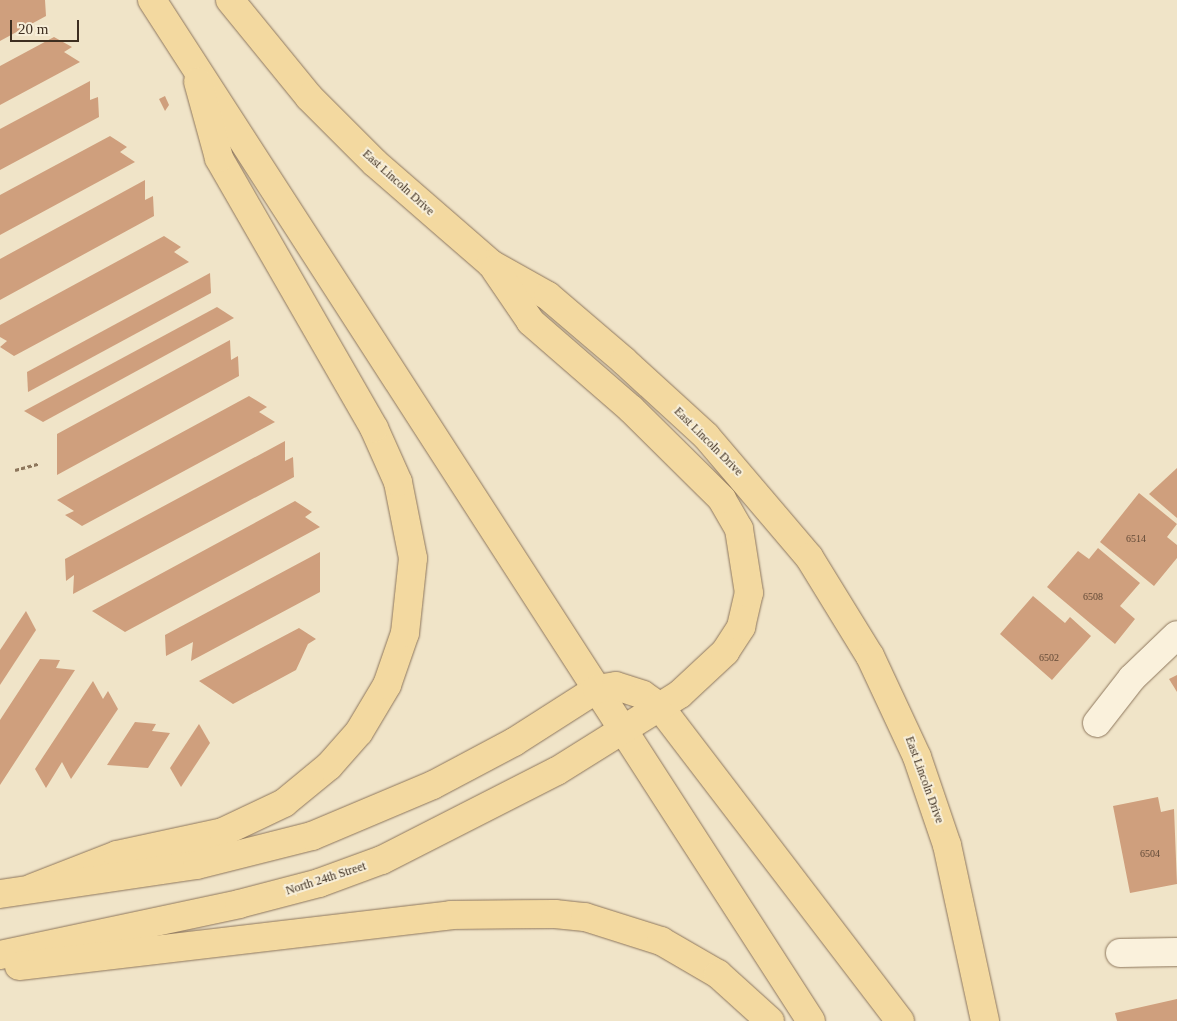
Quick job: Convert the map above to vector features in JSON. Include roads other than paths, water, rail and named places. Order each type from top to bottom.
[{"type":"main road","points":[[152,0],[191,57],[811,1021]]},
{"type":"main road","name":"East Lincoln Drive","points":[[230,0],[341,130],[491,264],[548,296],[706,436],[814,565],[870,656],[927,784],[962,902],[985,1021]]},
{"type":"main road","points":[[32,888],[117,855],[223,832],[284,803],[329,766],[359,732],[388,685],[406,625],[413,558],[398,482],[374,428],[219,158],[191,57]]},
{"type":"main road","name":"North 24th Street","points":[[0,955],[238,904],[319,884],[382,860],[512,797],[623,727],[660,708],[726,652],[740,627],[749,593],[739,529],[722,499],[698,472],[531,322],[491,264]]},
{"type":"main road","points":[[0,894],[196,865],[312,836],[432,785],[514,742],[598,689],[630,689],[660,708],[900,1021]]},
{"type":"main road","points":[[0,967],[326,928],[491,912],[539,913],[585,917],[661,941],[718,974],[770,1021]]},
{"type":"street","points":[[1097,723],[1132,678],[1177,635]]},
{"type":"street","points":[[1120,953],[1177,952]]}]
